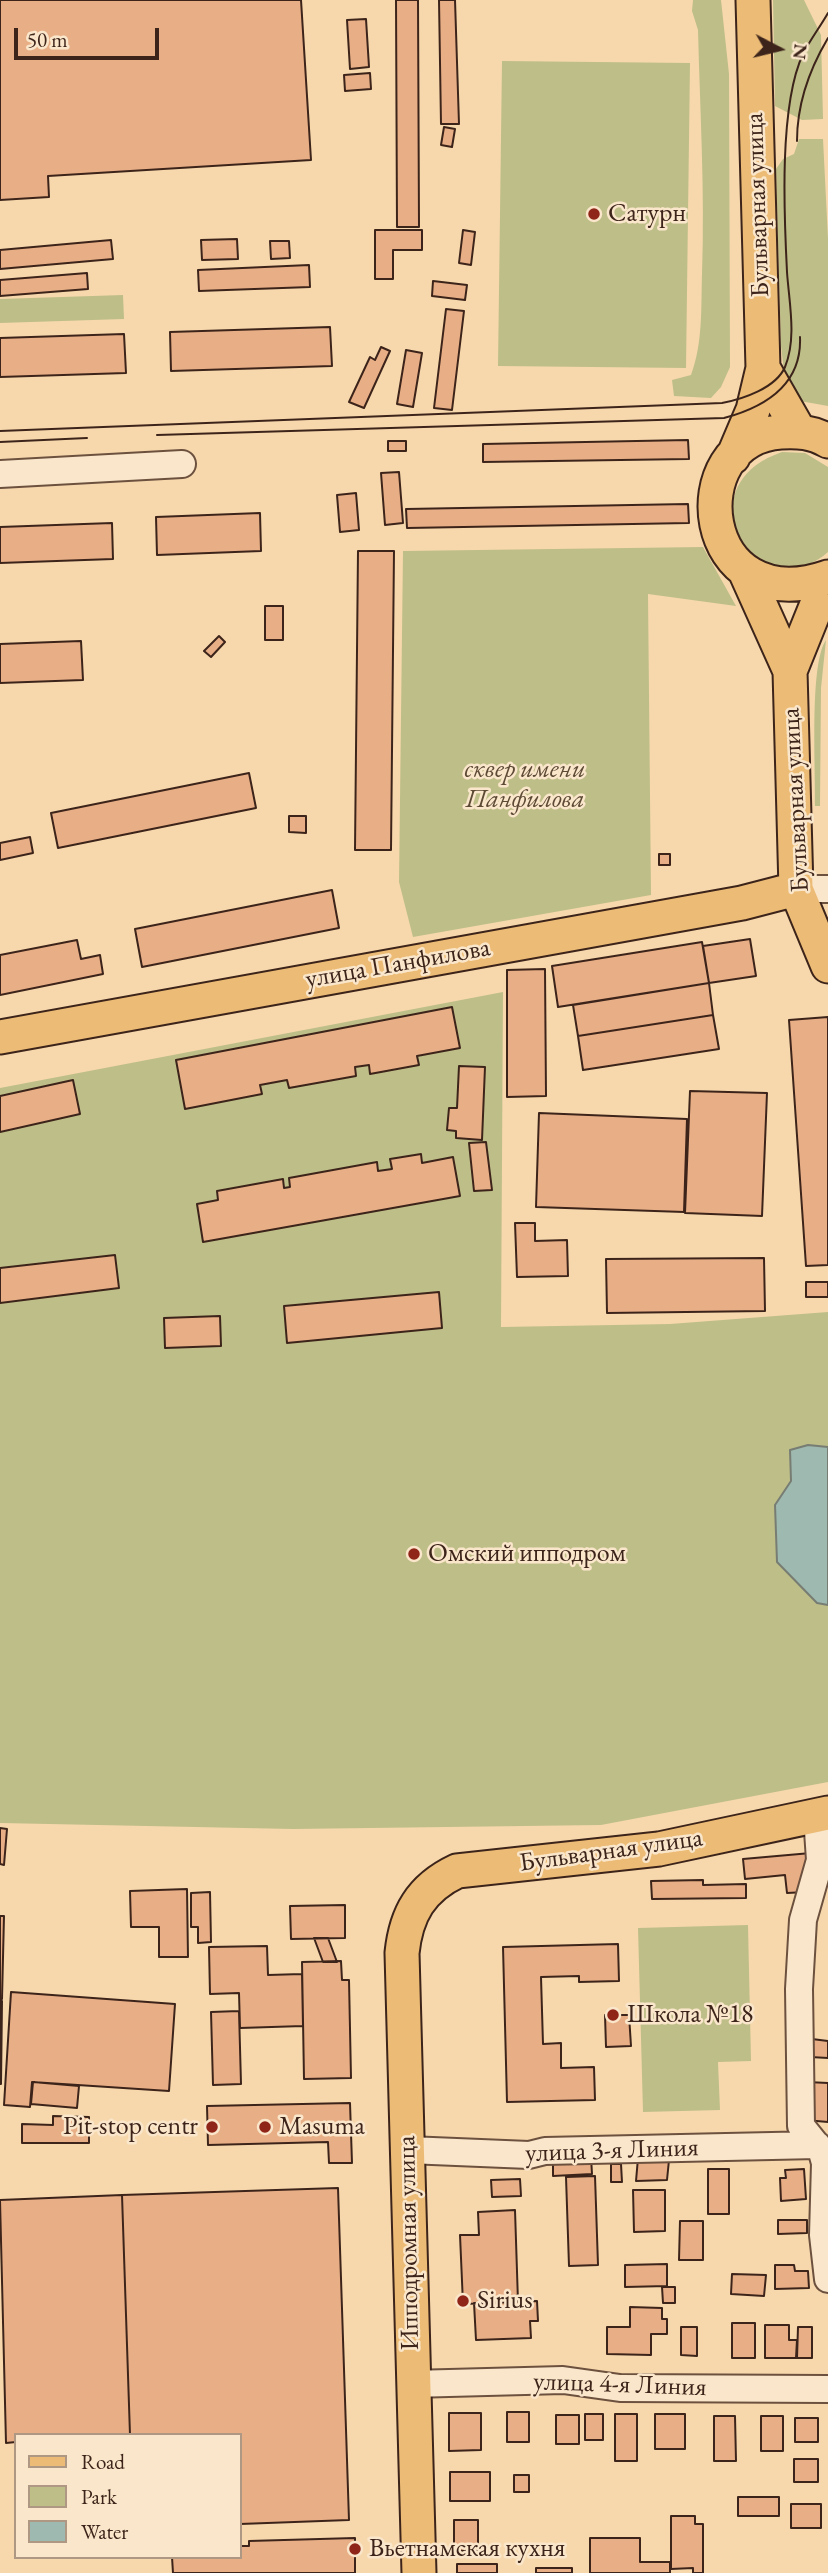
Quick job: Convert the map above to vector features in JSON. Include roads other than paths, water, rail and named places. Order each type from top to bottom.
[{"type":"main road","name":"Бульварная улица","points":[[753,0],[763,368],[753,410],[733,457],[719,479],[714,504],[717,530],[728,553],[745,571],[790,671],[812,889],[828,967]]},
{"type":"main road","name":"Бульварная улица","points":[[763,368],[819,435]]},
{"type":"main road","points":[[733,457],[750,442],[771,433],[819,435]]},
{"type":"main road","points":[[745,571],[771,584],[800,586],[828,577]]},
{"type":"main road","name":"Бульварная улица","points":[[790,671],[828,577]]},
{"type":"main road","name":"улица Панфилова","points":[[0,1037],[812,889]]},
{"type":"main road","name":"Бульварная улица","points":[[410,1913],[422,1895],[440,1879],[457,1871],[659,1849],[823,1814]]},
{"type":"main road","name":"Ипподромная улица","points":[[410,1913],[402,1953],[411,2384],[419,2573]]},
{"type":"street","points":[[0,474],[182,464]]},
{"type":"street","points":[[823,1814],[820,1860],[803,1920],[799,1989],[801,2126],[817,2145],[825,2163],[823,2235],[828,2279]]},
{"type":"street","name":"улица 3-я Линия","points":[[408,2150],[529,2155],[545,2151],[817,2145]]},
{"type":"street","name":"улица 4-я Линия","points":[[411,2384],[563,2380],[620,2388],[825,2393]]},
{"type":"water","points":[[808,1445],[828,1447],[828,1605],[817,1603],[777,1562],[775,1505],[791,1481],[790,1450]]},
{"type":"tram line","points":[[0,431],[722,403],[767,387],[785,367],[791,344],[785,221],[785,160],[790,101],[803,54],[828,13]]},
{"type":"tram line","points":[[797,141],[805,88],[828,38]]},
{"type":"tram line","points":[[157,435],[724,418],[767,400],[788,381],[799,354],[800,337]]},
{"type":"tram line","points":[[0,442],[87,438]]},
{"type":"place","name":"Сатурн","points":[[594,214]]},
{"type":"place","name":"Омский ипподром","points":[[414,1554]]},
{"type":"place","name":"Школа №18","points":[[613,2015]]},
{"type":"place","name":"Pit-stop centr","points":[[212,2127]]},
{"type":"place","name":"Masuma","points":[[265,2127]]},
{"type":"place","name":"Sirius","points":[[463,2301]]},
{"type":"place","name":"Вьетнамская кухня","points":[[355,2549]]},
{"type":"park label","name":"сквер имени Панфилова","points":[[525,785]]}]
